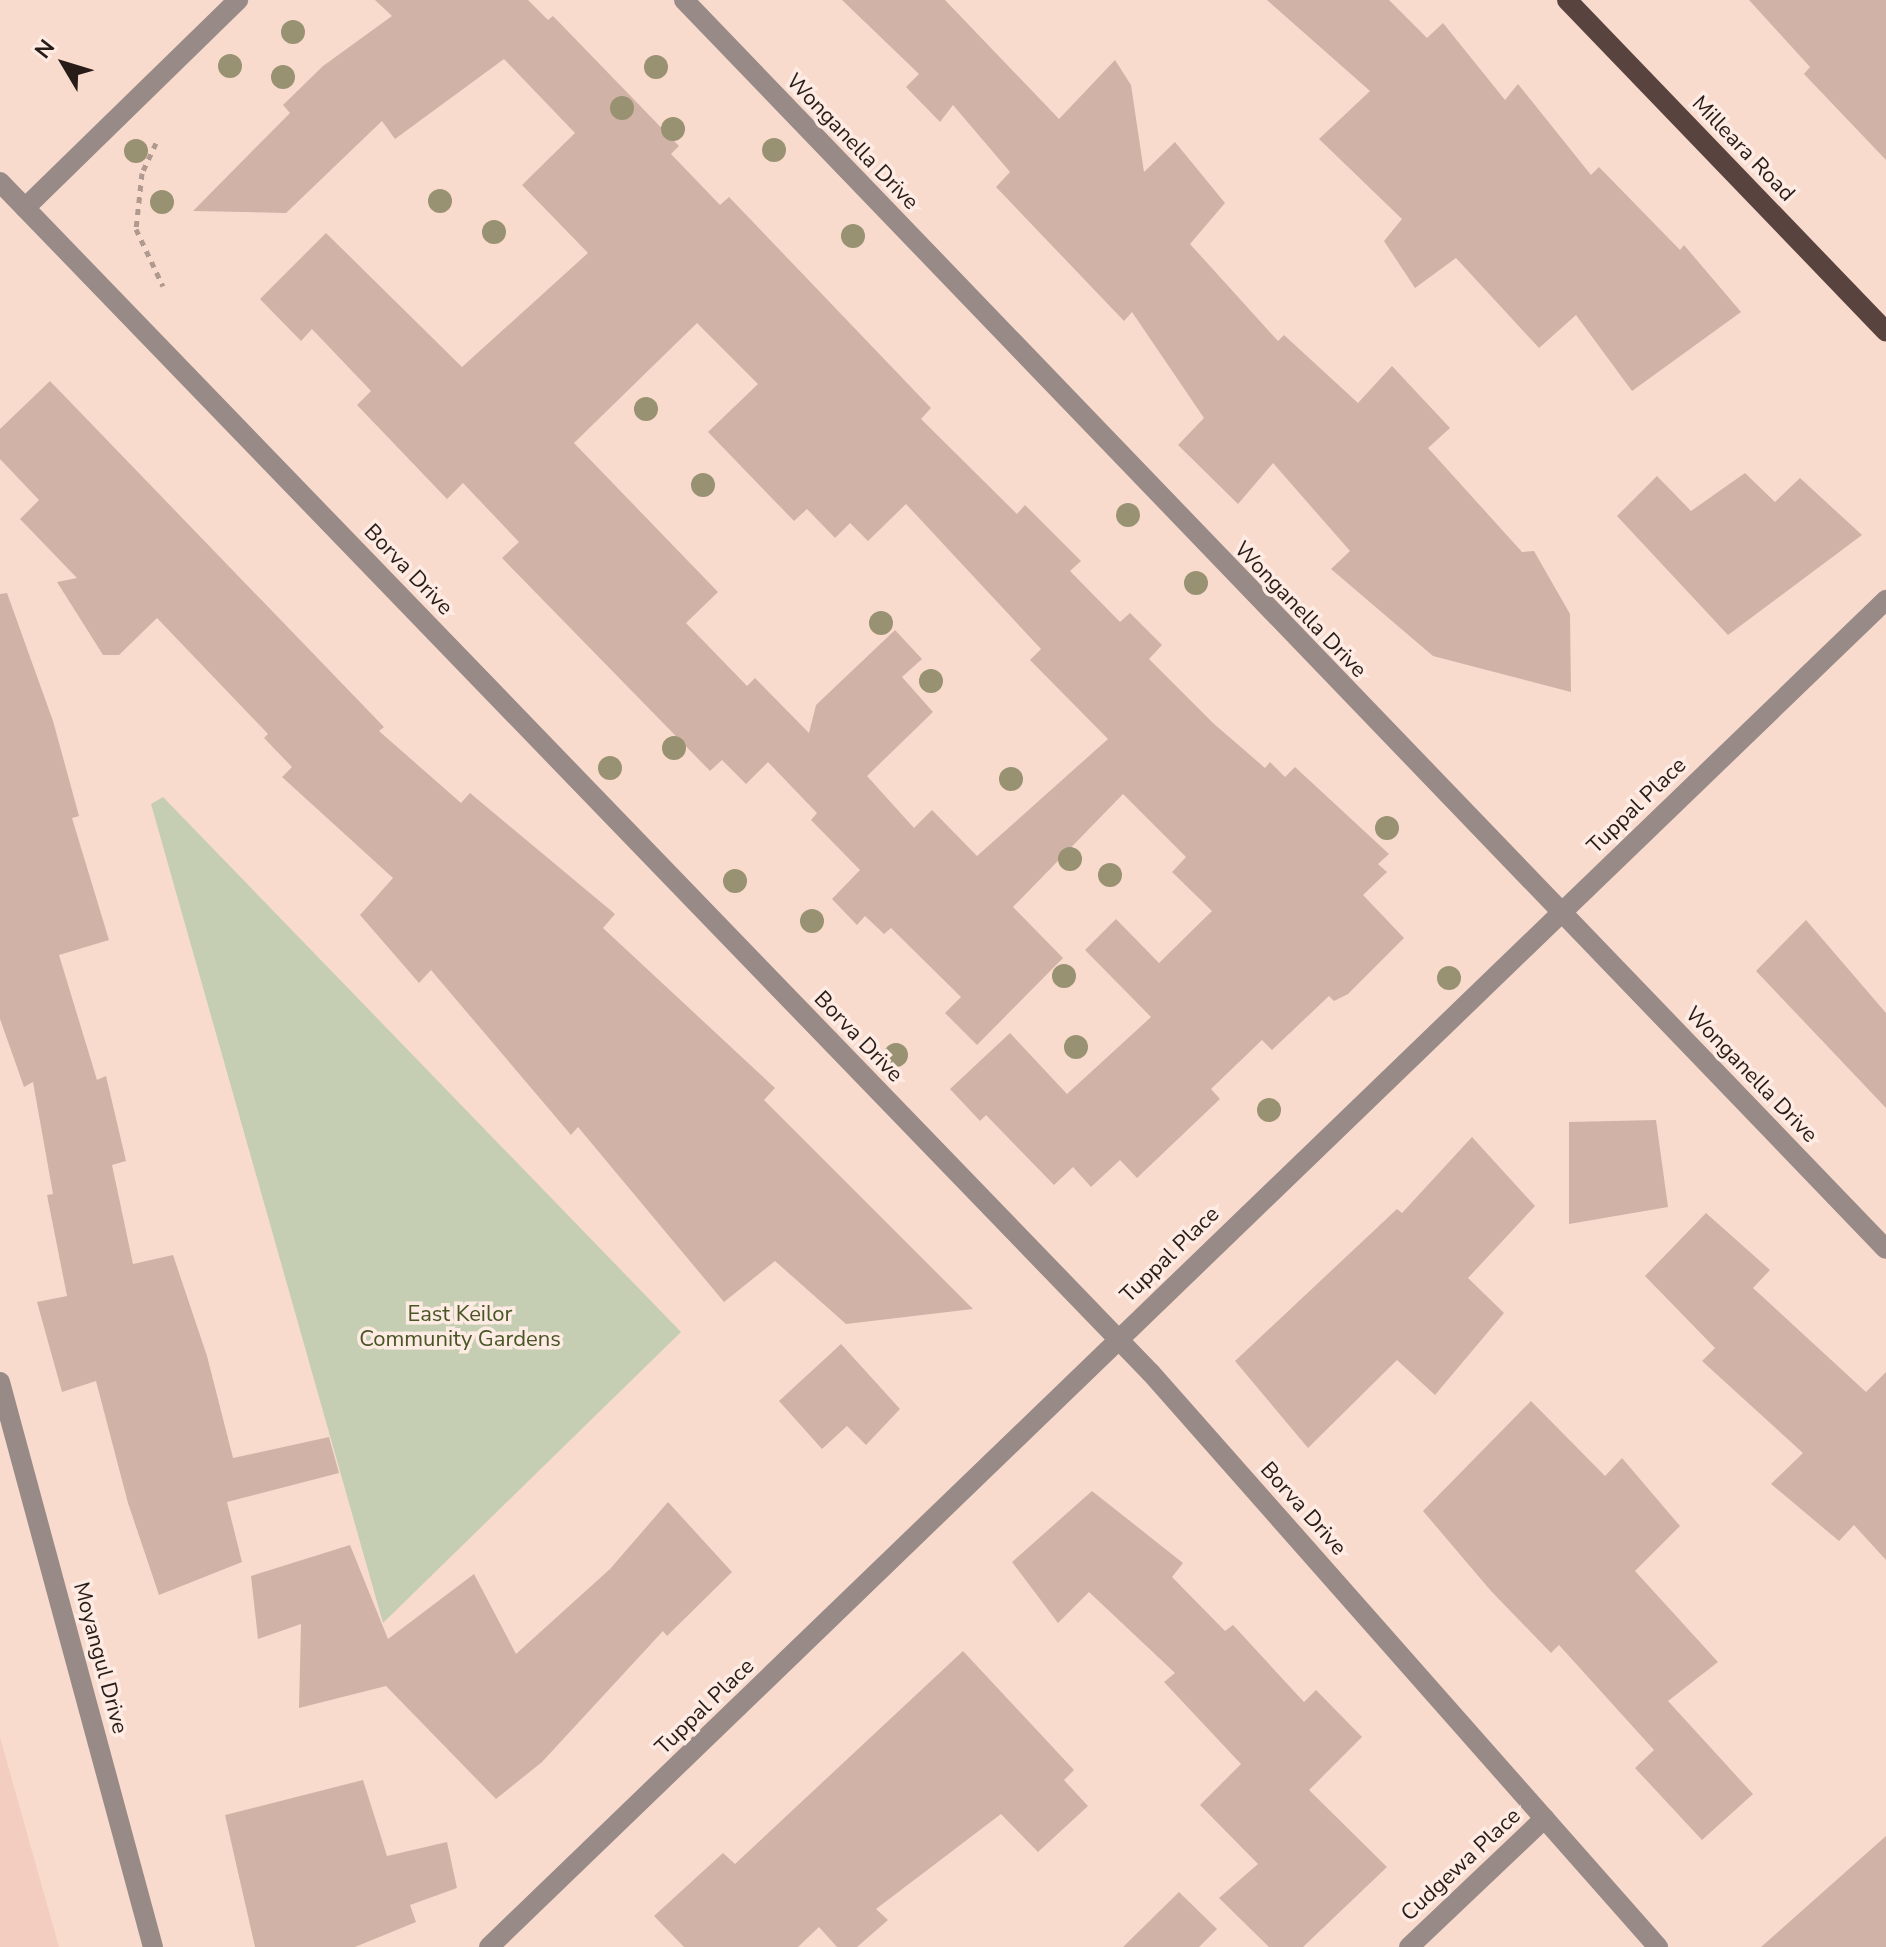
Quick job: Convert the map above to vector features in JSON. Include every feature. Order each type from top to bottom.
[{"type":"main road","name":"Milleara Road","points":[[1567,0],[1886,331]]},
{"type":"street","points":[[25,208],[238,0]]},
{"type":"street","name":"Wonganella Drive","points":[[684,0],[1886,1249]]},
{"type":"street","name":"Borva Drive","points":[[0,182],[1118,1340],[1658,1947]]},
{"type":"street","name":"Tuppal Place","points":[[489,1947],[1886,600]]},
{"type":"street","name":"Moyangul Drive","points":[[0,1382],[153,1947]]},
{"type":"street","name":"Cudgewa Place","points":[[1409,1947],[1545,1818]]},
{"type":"path","points":[[156,143],[142,173],[136,229],[163,286]]},
{"type":"shaded area","points":[[0,1737],[59,1947],[0,1947]]},
{"type":"green space","name":"East Keilor Community Gardens","points":[[163,797],[681,1332],[383,1623],[151,804]]},
{"type":"building","points":[[375,0],[528,0],[548,20],[553,16],[679,146],[671,154],[720,205],[729,197],[931,408],[921,419],[1017,514],[1025,505],[1081,561],[1070,571],[1120,622],[1130,613],[1162,645],[1149,659],[1213,723],[1265,768],[1270,762],[1285,777],[1295,767],[1389,854],[1378,864],[1387,872],[1363,895],[1404,938],[1348,994],[1334,1001],[1329,996],[1272,1050],[1262,1040],[1211,1089],[1220,1099],[1137,1178],[1120,1160],[1091,1187],[1073,1167],[1054,1185],[986,1115],[980,1121],[950,1089],[1010,1033],[1067,1094],[1151,1017],[1085,950],[1116,919],[1159,963],[1212,911],[1172,872],[1186,857],[1123,794],[1013,907],[1063,958],[977,1045],[945,1013],[961,997],[891,928],[884,934],[865,916],[857,925],[832,899],[860,870],[811,820],[817,813],[768,762],[746,784],[722,760],[710,771],[502,558],[519,542],[463,483],[447,499],[357,405],[371,391],[312,329],[301,341],[260,299],[326,233],[462,367],[588,253],[522,185],[575,133],[504,59],[395,139],[382,121],[286,213],[193,211],[290,113],[283,105],[323,66],[392,16]],"holes":[[[697,323],[758,384],[708,432],[794,521],[807,509],[835,538],[850,523],[868,541],[906,504],[1041,649],[1030,660],[1108,739],[977,856],[932,810],[914,828],[867,776],[933,712],[902,677],[922,659],[895,630],[816,705],[809,733],[755,678],[747,686],[686,623],[718,592],[574,443]]]},
{"type":"building","points":[[842,0],[945,0],[1059,119],[1115,60],[1131,85],[1144,172],[1175,142],[1225,203],[1190,244],[1278,341],[1284,335],[1358,403],[1392,366],[1450,428],[1428,448],[1522,552],[1534,551],[1570,614],[1571,692],[1433,656],[1331,569],[1350,551],[1273,463],[1238,504],[1178,445],[1204,418],[1132,312],[1124,321],[996,187],[1010,172],[953,105],[940,122],[906,87],[919,74]]},
{"type":"building","points":[[1267,0],[1389,0],[1427,38],[1443,23],[1505,100],[1518,84],[1591,175],[1599,167],[1680,250],[1684,245],[1741,312],[1632,391],[1576,315],[1539,348],[1456,258],[1415,288],[1384,241],[1402,219],[1319,139],[1370,91]]},
{"type":"building","points":[[1749,0],[1886,0],[1886,160],[1804,74],[1810,67]]},
{"type":"building","points":[[50,381],[384,727],[379,731],[461,803],[470,793],[615,914],[603,928],[775,1088],[764,1100],[973,1309],[846,1324],[775,1261],[724,1302],[578,1127],[571,1135],[431,970],[419,983],[360,915],[393,878],[282,777],[292,767],[264,738],[268,734],[157,618],[119,655],[103,655],[57,582],[77,578],[20,519],[39,500],[0,459],[0,429]]},
{"type":"building","points":[[1745,473],[1775,502],[1800,478],[1862,535],[1728,635],[1617,516],[1657,476],[1691,511]]},
{"type":"building","points":[[7,593],[53,721],[79,816],[72,818],[109,940],[59,955],[97,1080],[106,1076],[126,1161],[112,1165],[133,1264],[173,1255],[207,1356],[233,1458],[329,1437],[339,1473],[227,1502],[242,1562],[159,1595],[128,1503],[96,1381],[62,1392],[37,1302],[67,1296],[47,1195],[53,1194],[33,1082],[24,1087],[0,1019],[0,594]]},
{"type":"building","points":[[1806,920],[1886,1013],[1886,1108],[1756,971]]},
{"type":"building","points":[[1656,1120],[1668,1207],[1569,1224],[1569,1122]]},
{"type":"building","points":[[1472,1137],[1535,1206],[1468,1278],[1504,1313],[1435,1395],[1397,1360],[1308,1448],[1235,1361],[1397,1209],[1402,1213]]},
{"type":"building","points":[[1706,1213],[1770,1270],[1753,1288],[1866,1392],[1886,1372],[1886,1560],[1854,1525],[1839,1541],[1771,1484],[1803,1453],[1702,1361],[1715,1348],[1645,1276]]},
{"type":"building","points":[[841,1344],[900,1409],[866,1445],[847,1426],[822,1449],[779,1401]]},
{"type":"building","points":[[1531,1401],[1605,1476],[1622,1458],[1680,1526],[1635,1571],[1718,1662],[1668,1701],[1753,1794],[1702,1840],[1635,1768],[1654,1750],[1559,1645],[1551,1653],[1491,1591],[1423,1511]]},
{"type":"building","points":[[1092,1491],[1183,1563],[1172,1577],[1225,1631],[1233,1625],[1304,1702],[1316,1690],[1362,1737],[1309,1790],[1387,1867],[1303,1947],[1269,1947],[1219,1898],[1258,1864],[1200,1805],[1241,1764],[1164,1682],[1175,1673],[1089,1592],[1058,1623],[1012,1562]]},
{"type":"building","points":[[668,1502],[732,1572],[667,1636],[663,1631],[542,1762],[496,1799],[386,1686],[299,1708],[301,1624],[258,1639],[251,1576],[350,1545],[388,1639],[474,1574],[516,1654],[610,1569]]},
{"type":"building","points":[[963,1651],[1074,1770],[1064,1780],[1088,1806],[1038,1852],[1001,1814],[876,1909],[888,1920],[857,1947],[837,1947],[819,1927],[798,1947],[684,1947],[654,1916],[723,1853],[735,1864]]},
{"type":"building","points":[[363,1780],[387,1856],[447,1842],[457,1888],[410,1905],[416,1922],[355,1947],[255,1947],[225,1815]]},
{"type":"building","points":[[1886,1836],[1886,1947],[1761,1947]]},
{"type":"building","points":[[1179,1892],[1217,1929],[1199,1947],[1123,1947]]}]
